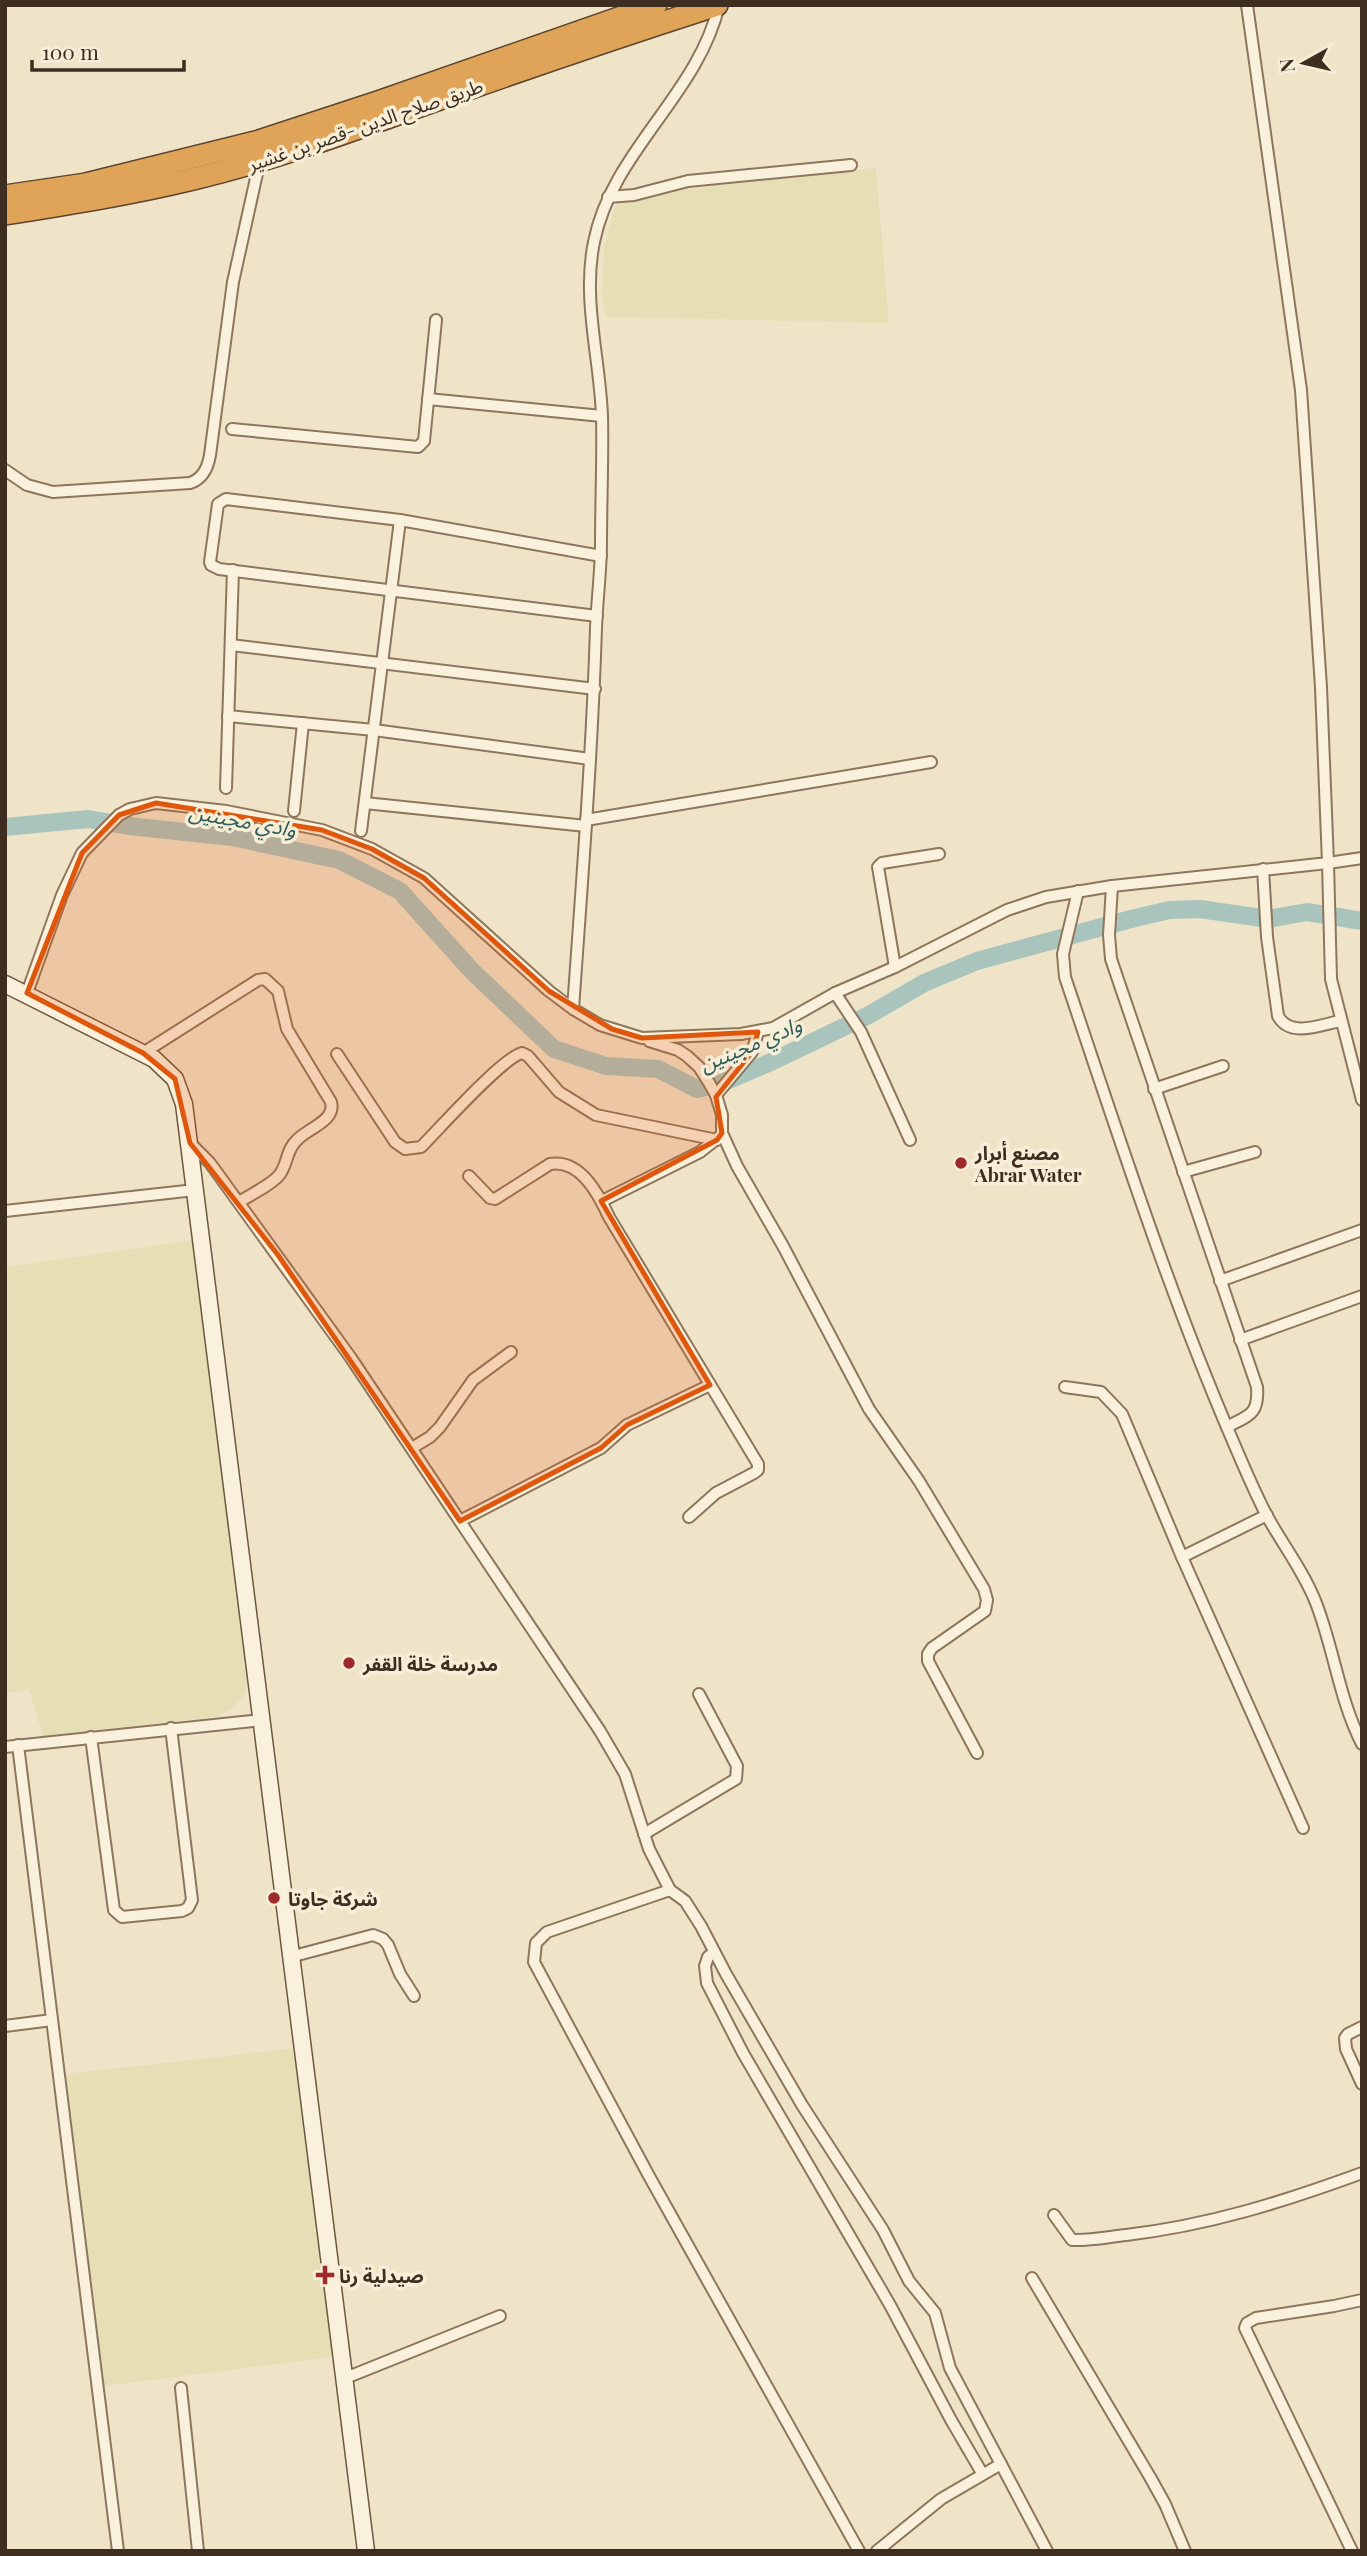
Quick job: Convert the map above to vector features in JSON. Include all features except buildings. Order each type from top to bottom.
[{"type":"highway","points":[[5,196],[86,184],[259,141],[316,132],[378,102],[656,5]]},
{"type":"highway","name":"طريق صلاح الدين -قصر بن غشير","points":[[5,214],[104,198],[194,179],[260,160],[316,132],[718,5]]},
{"type":"street","points":[[573,1009],[601,556],[602,416],[591,274],[593,244],[608,197],[621,172],[698,60],[709,40],[718,5]]},
{"type":"street","points":[[1247,5],[1301,390],[1321,687],[1331,904],[1331,979],[1362,1100]]},
{"type":"street","points":[[5,470],[27,485],[53,492],[190,483],[200,478],[211,455],[233,282],[260,160]]},
{"type":"street","points":[[608,197],[634,195],[688,181],[851,165]]},
{"type":"street","points":[[232,429],[415,447],[424,441],[436,320]]},
{"type":"street","points":[[428,399],[602,416]]},
{"type":"street","points":[[597,616],[215,568],[210,562],[218,504],[223,499],[400,520],[601,556]]},
{"type":"street","points":[[361,831],[400,520]]},
{"type":"street","points":[[226,788],[233,570]]},
{"type":"street","points":[[230,645],[594,689]]},
{"type":"street","points":[[228,716],[374,730],[590,760]]},
{"type":"street","points":[[295,811],[303,723]]},
{"type":"street","points":[[365,803],[586,823],[931,762]]},
{"type":"street","points":[[27,993],[72,870],[82,853],[118,815],[142,805],[168,804],[278,821],[355,841],[425,878],[573,1009],[600,1025],[678,1050],[699,1067],[716,1095],[722,1115],[719,1136],[783,1246],[869,1409],[919,1481],[984,1589],[988,1600],[985,1611],[932,1648],[928,1654],[928,1661],[977,1754]]},
{"type":"street","points":[[895,967],[878,867],[882,863],[939,854]]},
{"type":"street","points":[[642,1038],[758,1032],[782,1024],[835,993],[895,967],[1007,910],[1046,897],[1112,886],[1362,858]]},
{"type":"street","points":[[1263,869],[1275,1005],[1282,1023],[1294,1029],[1340,1021]]},
{"type":"street","points":[[1112,886],[1109,935],[1111,958],[1257,1387],[1258,1402],[1253,1413],[1227,1427]]},
{"type":"street","points":[[1078,891],[1063,954],[1065,977],[1154,1235],[1227,1427],[1267,1515],[1304,1575],[1317,1605],[1338,1681],[1362,1744]]},
{"type":"street","points":[[144,1053],[258,980],[265,979],[278,991],[287,1029],[331,1102],[332,1109],[330,1116],[298,1138],[288,1149],[280,1175],[239,1202]]},
{"type":"street","points":[[5,984],[144,1053],[165,1067],[175,1079],[184,1104],[366,2551]]},
{"type":"street","points":[[835,993],[861,1032],[910,1140]]},
{"type":"street","points":[[716,1095],[752,1052],[758,1032]]},
{"type":"street","points":[[337,1054],[395,1142],[405,1149],[421,1147],[494,1073],[515,1055],[522,1053],[528,1056],[559,1092],[596,1115],[719,1136]]},
{"type":"street","points":[[1154,1089],[1223,1066]]},
{"type":"street","points":[[602,1200],[700,1153],[719,1136]]},
{"type":"street","points":[[190,1143],[210,1163],[351,1358],[619,1763],[625,1774],[643,1834],[670,1890],[685,1901],[796,2094],[883,2230],[909,2281],[935,2313],[950,2368],[1047,2551]]},
{"type":"street","points":[[1183,1172],[1255,1152]]},
{"type":"street","points":[[469,1176],[490,1198],[495,1199],[550,1164],[571,1165],[602,1200],[609,1217],[758,1464],[758,1470],[716,1493],[689,1517]]},
{"type":"street","points":[[5,1211],[195,1190]]},
{"type":"street","points":[[1220,1281],[1362,1230]]},
{"type":"street","points":[[1240,1340],[1362,1296]]},
{"type":"street","points":[[412,1448],[440,1427],[473,1380],[511,1352]]},
{"type":"street","points":[[460,1521],[601,1448],[627,1425],[710,1385]]},
{"type":"street","points":[[1065,1387],[1101,1392],[1122,1414],[1182,1557],[1303,1828]]},
{"type":"street","points":[[1182,1557],[1267,1515]]},
{"type":"street","points":[[643,1834],[736,1779],[738,1775],[737,1766],[699,1694]]},
{"type":"street","points":[[5,1747],[171,1727],[262,1720]]},
{"type":"street","points":[[91,1737],[114,1910],[122,1917],[182,1911],[188,1908],[192,1900],[171,1727]]},
{"type":"street","points":[[18,1745],[118,2551]]},
{"type":"street","points":[[670,1890],[547,1932],[536,1943],[534,1962],[649,2176],[859,2551]]},
{"type":"street","points":[[290,1957],[377,1935],[388,1945],[400,1974],[414,1996]]},
{"type":"street","points":[[714,1952],[708,1957],[704,1974],[743,2053],[890,2305],[982,2473]]},
{"type":"street","points":[[5,2026],[52,2020]]},
{"type":"street","points":[[1362,2027],[1345,2038],[1346,2049],[1362,2084]]},
{"type":"street","points":[[1054,2215],[1072,2240],[1143,2232],[1275,2204],[1362,2173]]},
{"type":"street","points":[[1032,2278],[1150,2477],[1185,2551]]},
{"type":"street","points":[[1352,2551],[1245,2328],[1247,2323],[1256,2318],[1362,2300]]},
{"type":"street","points":[[343,2379],[500,2316]]},
{"type":"street","points":[[181,2388],[198,2551]]},
{"type":"street","points":[[877,2551],[924,2512],[1001,2463]]},
{"type":"highlighted area","points":[[156,803],[322,830],[372,849],[424,878],[549,991],[612,1029],[642,1038],[758,1032],[752,1052],[716,1097],[722,1133],[717,1140],[601,1201],[710,1385],[627,1425],[601,1448],[460,1521],[278,1255],[190,1143],[175,1079],[143,1053],[27,993],[82,853],[119,815]]},
{"type":"shaded area","points":[[876,168],[889,323],[606,317],[602,293],[604,246],[616,204],[621,199],[627,202],[679,190]]},
{"type":"shaded area","points":[[194,1240],[250,1674],[243,1698],[228,1711],[215,1717],[43,1736],[29,1690],[5,1693],[5,1267]]},
{"type":"shaded area","points":[[295,2048],[333,2357],[104,2386],[65,2074]]},
{"type":"waterway","name":"وادي مجينين","points":[[5,827],[88,819],[232,837],[339,860],[400,891],[472,971],[554,1049],[606,1066],[658,1069],[697,1089],[717,1085],[771,1062],[869,1015],[924,983],[977,961],[1131,919],[1169,910],[1200,909],[1268,919],[1307,912],[1362,921]]},
{"type":"place","name":"مصنع أبرار Abrar Water","points":[[961,1163]]},
{"type":"place","name":"مدرسة خلة القفر","points":[[349,1663]]},
{"type":"place","name":"شركة جاوتا","points":[[274,1898]]},
{"type":"place","name":"صيدلية رنا","points":[[325,2275]]}]
